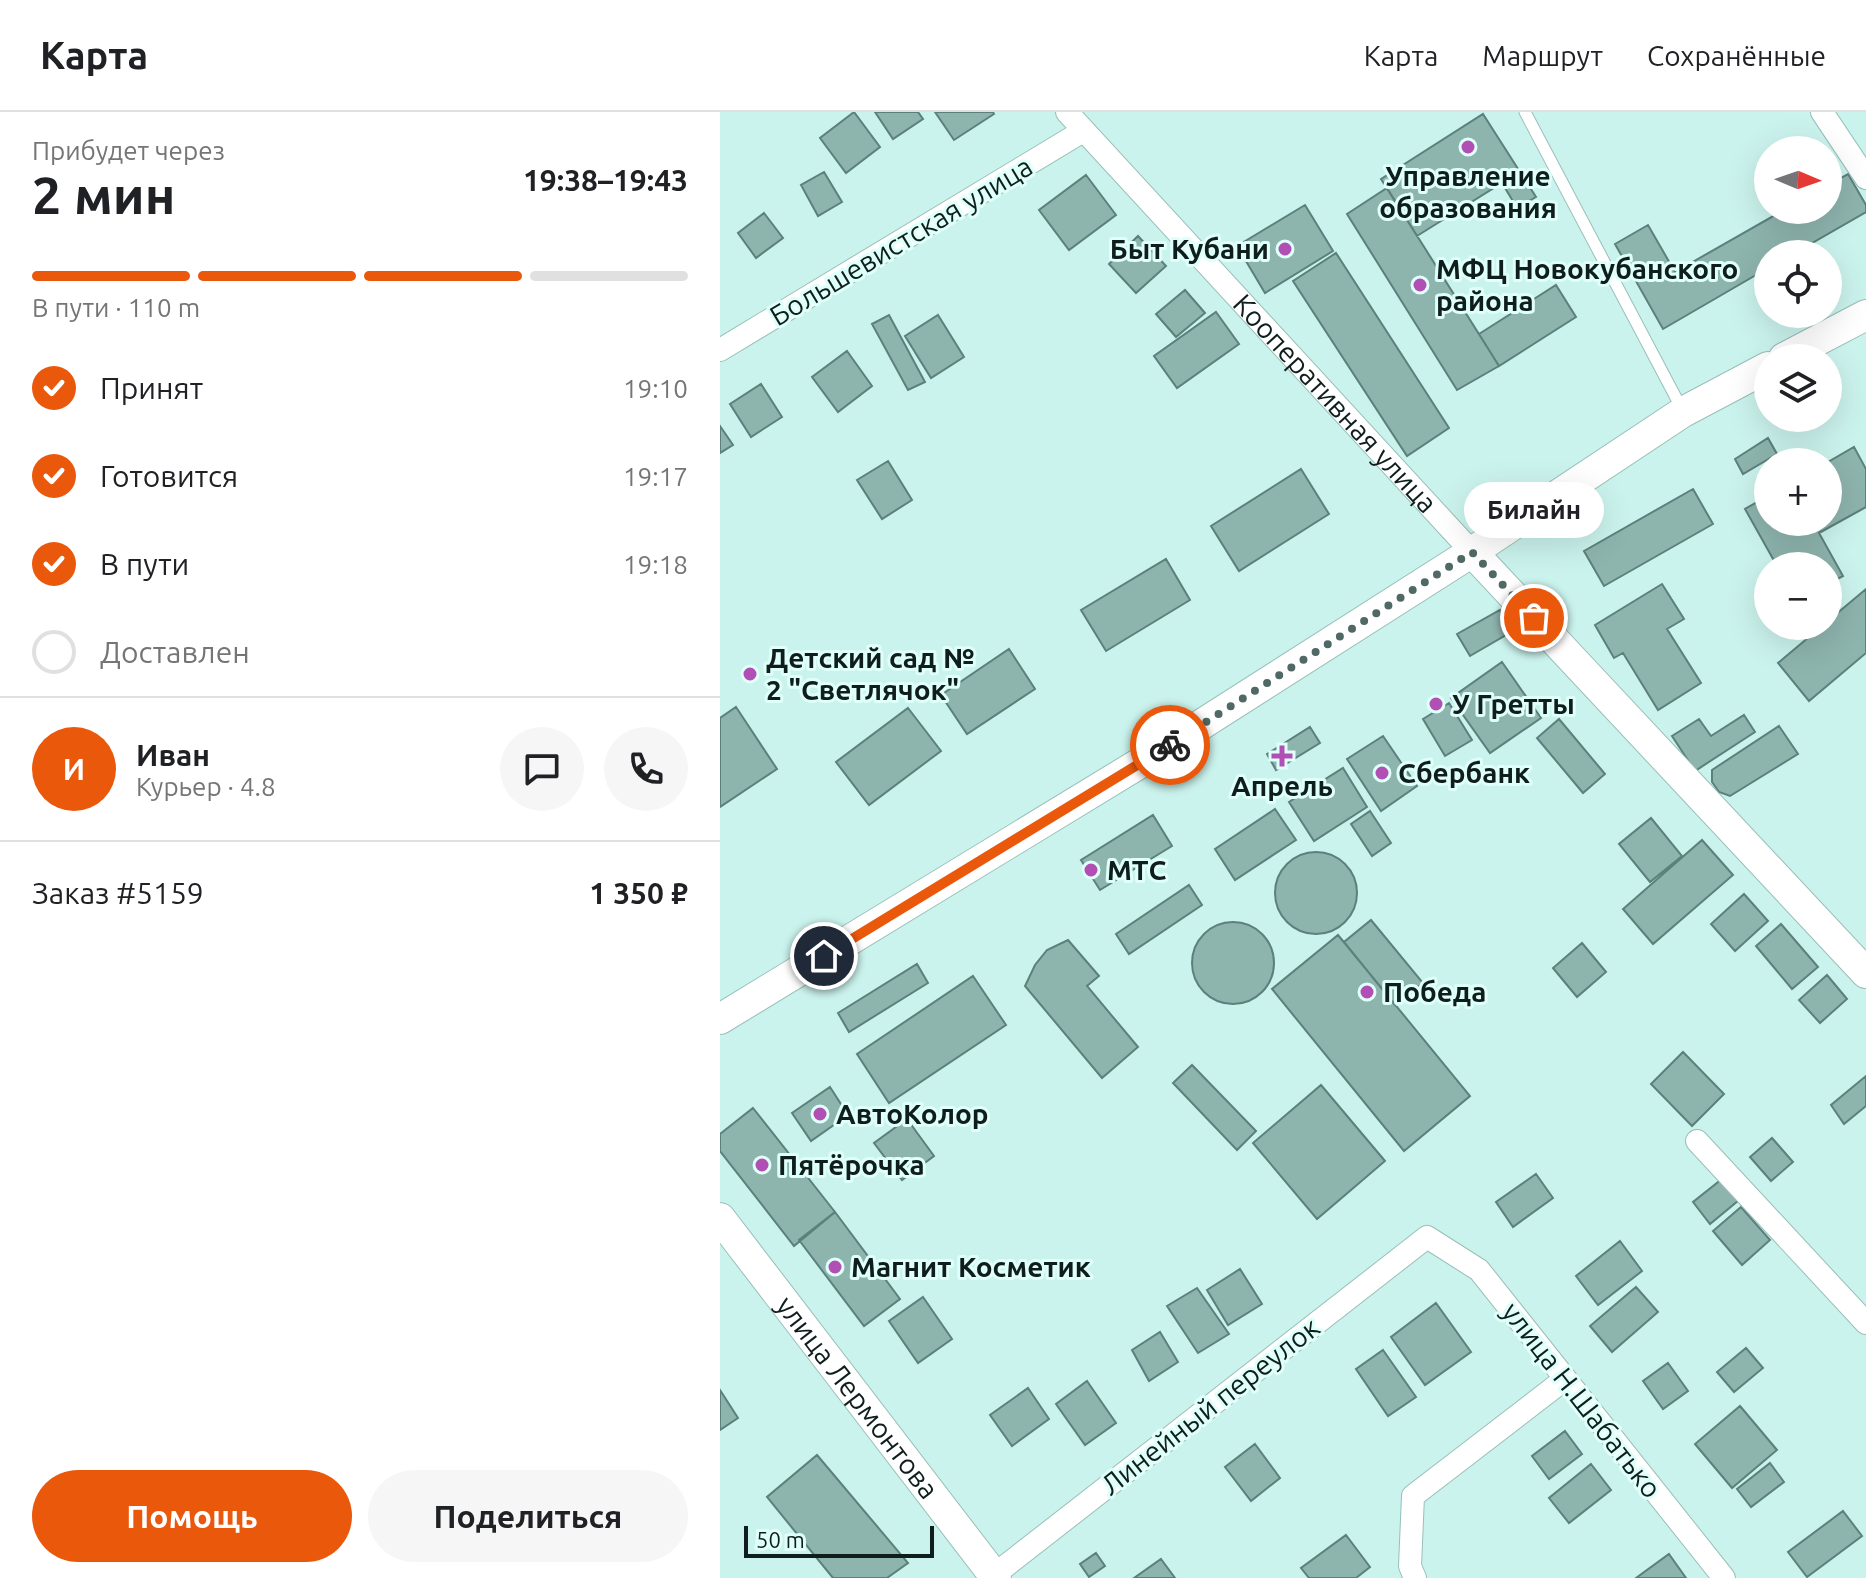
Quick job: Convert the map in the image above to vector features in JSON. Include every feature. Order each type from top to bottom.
[{"type":"main road","points":[[1811,344],[1866,315]]},
{"type":"main road","points":[[720,1019],[1163,749],[1472,552],[1683,412],[1754,374]]},
{"type":"main road","name":"Кооперативная улица","points":[[1472,552],[1866,973]]},
{"type":"main road","name":"улица Лермонтова","points":[[720,1218],[995,1577]]},
{"type":"street","name":"Кооперативная улица","points":[[1067,112],[1472,552]]},
{"type":"street","points":[[1822,112],[1866,178]]},
{"type":"street","name":"Большевистская улица","points":[[720,350],[1083,131]]},
{"type":"street","points":[[1697,1141],[1866,1323]]},
{"type":"street","name":"Линейный переулок","points":[[995,1577],[1427,1237]]},
{"type":"street","name":"улица Н.Шабатько","points":[[1427,1237],[1479,1270],[1724,1578]]},
{"type":"street","points":[[1415,1578],[1410,1566],[1413,1496],[1565,1379]]},
{"type":"lane","points":[[1525,112],[1683,412]]},
{"type":"building","points":[[854,112],[880,147],[846,173],[820,138]]},
{"type":"building","points":[[875,112],[918,112],[923,119],[893,139]]},
{"type":"building","points":[[935,112],[993,112],[994,114],[954,140]]},
{"type":"building","name":"Управление образования","points":[[1483,114],[1536,197],[1517,208],[1502,183],[1417,236],[1381,179]]},
{"type":"building","points":[[824,172],[842,202],[818,216],[801,185]]},
{"type":"building","points":[[1848,174],[1866,205],[1866,212],[1817,240],[1754,240],[1754,276],[1663,329],[1615,244],[1648,225],[1675,272],[1759,224],[1842,224],[1842,177]]},
{"type":"building","points":[[1086,175],[1116,215],[1069,250],[1039,210]]},
{"type":"building","name":"МФЦ Новокубанского района","points":[[1387,188],[1499,366],[1457,390],[1347,214]]},
{"type":"building","name":"Быт Кубани","points":[[1305,205],[1333,251],[1265,293],[1237,246]]},
{"type":"building","points":[[764,213],[783,238],[756,258],[738,233]]},
{"type":"building","points":[[1138,236],[1166,266],[1136,293],[1109,264]]},
{"type":"building","points":[[1336,253],[1449,428],[1407,456],[1293,281]]},
{"type":"building","points":[[1556,285],[1576,317],[1499,366],[1479,334]]},
{"type":"building","points":[[1185,290],[1205,313],[1176,337],[1156,314]]},
{"type":"building","points":[[1216,312],[1239,344],[1177,388],[1154,356]]},
{"type":"building","points":[[889,315],[925,382],[908,390],[872,324]]},
{"type":"building","points":[[938,315],[964,357],[931,378],[905,336]]},
{"type":"building","points":[[847,351],[872,386],[838,412],[812,377]]},
{"type":"building","points":[[761,384],[782,417],[751,437],[730,404]]},
{"type":"building","points":[[720,426],[733,445],[720,453]]},
{"type":"building","points":[[1768,438],[1774,448],[1754,448],[1754,468],[1743,474],[1735,459]]},
{"type":"building","points":[[1854,447],[1866,469],[1866,507],[1842,520],[1842,454]]},
{"type":"building","points":[[888,461],[912,500],[882,519],[857,480]]},
{"type":"building","points":[[1301,469],[1329,514],[1239,571],[1211,526]]},
{"type":"building","points":[[1693,489],[1713,524],[1604,586],[1584,551]]},
{"type":"building","points":[[1754,504],[1754,525],[1745,509]]},
{"type":"building","points":[[1760,536],[1821,536],[1830,552],[1769,552]]},
{"type":"building","points":[[1166,559],[1190,600],[1106,651],[1081,610]]},
{"type":"building","points":[[1662,584],[1684,619],[1667,629],[1701,683],[1658,710],[1623,653],[1614,658],[1595,625]]},
{"type":"building","points":[[1866,589],[1866,653],[1809,701],[1778,663],[1805,640],[1842,640],[1842,609]]},
{"type":"building","points":[[1500,610],[1511,632],[1470,656],[1457,634]]},
{"type":"building","points":[[1009,649],[1035,689],[967,734],[941,695]]},
{"type":"building","points":[[1502,662],[1541,718],[1490,753],[1451,698]]},
{"type":"building","points":[[1449,703],[1472,740],[1445,756],[1423,719]]},
{"type":"building","points":[[736,707],[777,769],[720,807],[720,718]]},
{"type":"building","points":[[908,708],[941,751],[869,805],[836,762]]},
{"type":"building","points":[[1744,715],[1755,732],[1695,771],[1672,736],[1699,719],[1711,736]]},
{"type":"building","points":[[1559,719],[1605,774],[1583,793],[1537,738]]},
{"type":"building","points":[[1779,726],[1798,754],[1730,796],[1719,792],[1712,782],[1712,770]]},
{"type":"building","points":[[1310,727],[1320,743],[1276,770],[1267,754]]},
{"type":"building","points":[[1383,736],[1417,786],[1381,811],[1347,759]]},
{"type":"building","points":[[1343,768],[1367,807],[1314,841],[1289,802]]},
{"type":"building","points":[[1275,809],[1296,840],[1235,880],[1215,849]]},
{"type":"building","points":[[1370,811],[1391,843],[1372,856],[1351,824]]},
{"type":"building","points":[[1153,815],[1172,846],[1100,890],[1081,860]]},
{"type":"building","points":[[1651,818],[1682,856],[1650,882],[1619,844]]},
{"type":"building","points":[[1702,840],[1733,875],[1653,944],[1623,909]]},
{"type":"building","points":[[1316,852],[1332,855],[1345,864],[1354,877],[1357,893],[1354,909],[1345,922],[1332,931],[1316,934],[1300,931],[1287,922],[1278,909],[1275,893],[1278,877],[1287,864],[1300,855]]},
{"type":"building","points":[[1189,885],[1202,905],[1129,954],[1116,934]]},
{"type":"building","points":[[1744,894],[1768,921],[1735,951],[1711,924]]},
{"type":"building","points":[[1371,920],[1423,983],[1395,1005],[1344,942]]},
{"type":"building","points":[[1233,922],[1249,925],[1262,934],[1271,947],[1274,963],[1271,979],[1262,992],[1249,1001],[1233,1004],[1217,1001],[1204,992],[1195,979],[1192,963],[1195,947],[1204,934],[1217,925]]},
{"type":"building","points":[[1781,924],[1818,967],[1792,989],[1756,946]]},
{"type":"building","points":[[1338,935],[1470,1096],[1404,1151],[1272,989]]},
{"type":"building","points":[[1068,940],[1099,976],[1087,986],[1138,1047],[1102,1078],[1025,986],[1035,965],[1047,950]]},
{"type":"building","points":[[1582,943],[1606,972],[1577,997],[1553,968]]},
{"type":"building","points":[[917,964],[928,983],[849,1032],[838,1013]]},
{"type":"building","points":[[1827,975],[1847,999],[1820,1023],[1799,1000]]},
{"type":"building","points":[[973,976],[1006,1025],[889,1103],[857,1054]]},
{"type":"building","points":[[1683,1052],[1724,1094],[1692,1126],[1651,1084]]},
{"type":"building","points":[[1192,1065],[1256,1131],[1237,1150],[1173,1083]]},
{"type":"building","points":[[1866,1076],[1866,1106],[1844,1124],[1831,1105]]},
{"type":"building","points":[[1321,1085],[1385,1161],[1317,1219],[1253,1143]]},
{"type":"building","points":[[830,1087],[848,1115],[811,1141],[792,1113]]},
{"type":"building","points":[[753,1108],[835,1212],[794,1246],[720,1151],[720,1134]]},
{"type":"building","points":[[907,1119],[934,1156],[902,1180],[874,1143]]},
{"type":"building","points":[[1772,1138],[1793,1162],[1771,1181],[1750,1157]]},
{"type":"building","points":[[1536,1174],[1553,1198],[1513,1227],[1496,1202]]},
{"type":"building","points":[[1722,1179],[1739,1200],[1710,1224],[1693,1202]]},
{"type":"building","points":[[1741,1207],[1770,1240],[1742,1265],[1713,1231]]},
{"type":"building","points":[[835,1212],[900,1299],[864,1326],[799,1240]]},
{"type":"building","points":[[1620,1241],[1642,1271],[1598,1305],[1576,1276]]},
{"type":"building","points":[[1240,1269],[1262,1304],[1228,1325],[1207,1290]]},
{"type":"building","points":[[1636,1287],[1658,1312],[1612,1352],[1590,1326]]},
{"type":"building","points":[[1197,1288],[1229,1334],[1198,1353],[1167,1306]]},
{"type":"building","points":[[923,1297],[952,1339],[918,1363],[889,1321]]},
{"type":"building","points":[[1436,1303],[1471,1352],[1425,1385],[1391,1337]]},
{"type":"building","points":[[1160,1332],[1178,1362],[1149,1381],[1132,1350]]},
{"type":"building","points":[[1746,1348],[1763,1368],[1734,1392],[1717,1372]]},
{"type":"building","points":[[1383,1350],[1416,1397],[1388,1416],[1356,1369]]},
{"type":"building","points":[[1668,1363],[1688,1391],[1663,1409],[1643,1381]]},
{"type":"building","points":[[1087,1381],[1116,1423],[1085,1445],[1056,1404]]},
{"type":"building","points":[[1028,1388],[1049,1419],[1012,1446],[990,1415]]},
{"type":"building","points":[[720,1390],[738,1418],[720,1430]]},
{"type":"building","points":[[1740,1406],[1777,1450],[1732,1488],[1695,1444]]},
{"type":"building","points":[[1565,1431],[1582,1454],[1549,1479],[1532,1456]]},
{"type":"building","points":[[1255,1444],[1280,1478],[1251,1501],[1225,1467]]},
{"type":"building","points":[[817,1455],[908,1563],[887,1578],[833,1578],[767,1497]]},
{"type":"building","points":[[1770,1463],[1784,1482],[1751,1507],[1737,1489]]},
{"type":"building","points":[[1591,1464],[1611,1490],[1569,1523],[1549,1498]]},
{"type":"building","points":[[1843,1511],[1862,1536],[1807,1577],[1788,1552]]},
{"type":"building","points":[[1346,1535],[1370,1567],[1356,1578],[1309,1578],[1301,1568]]},
{"type":"building","points":[[1096,1553],[1105,1566],[1089,1577],[1080,1564]]},
{"type":"building","points":[[1669,1554],[1686,1578],[1636,1578]]},
{"type":"building","points":[[1161,1559],[1175,1578],[1134,1578]]},
{"type":"way so far","points":[[1170,745],[1472,552],[1534,618]]},
{"type":"place","name":"Управление образования","points":[[1468,147]]},
{"type":"place","name":"Быт Кубани","points":[[1285,249]]},
{"type":"place","name":"МФЦ Новокубанского района","points":[[1420,285]]},
{"type":"place","name":"Билайн","points":[[1534,618]]},
{"type":"place","name":"Детский сад № 2 \"Светлячок\"","points":[[750,674]]},
{"type":"place","name":"У Гретты","points":[[1436,704]]},
{"type":"place","name":"Апрель","points":[[1282,756]]},
{"type":"place","name":"Сбербанк","points":[[1382,773]]},
{"type":"place","name":"МТС","points":[[1091,870]]},
{"type":"place","name":"Победа","points":[[1367,992]]},
{"type":"place","name":"АвтоКолор","points":[[820,1114]]},
{"type":"place","name":"Пятёрочка","points":[[762,1165]]},
{"type":"place","name":"Магнит Косметик","points":[[835,1267]]},
{"type":"route","points":[[824,956],[1170,745]]}]
